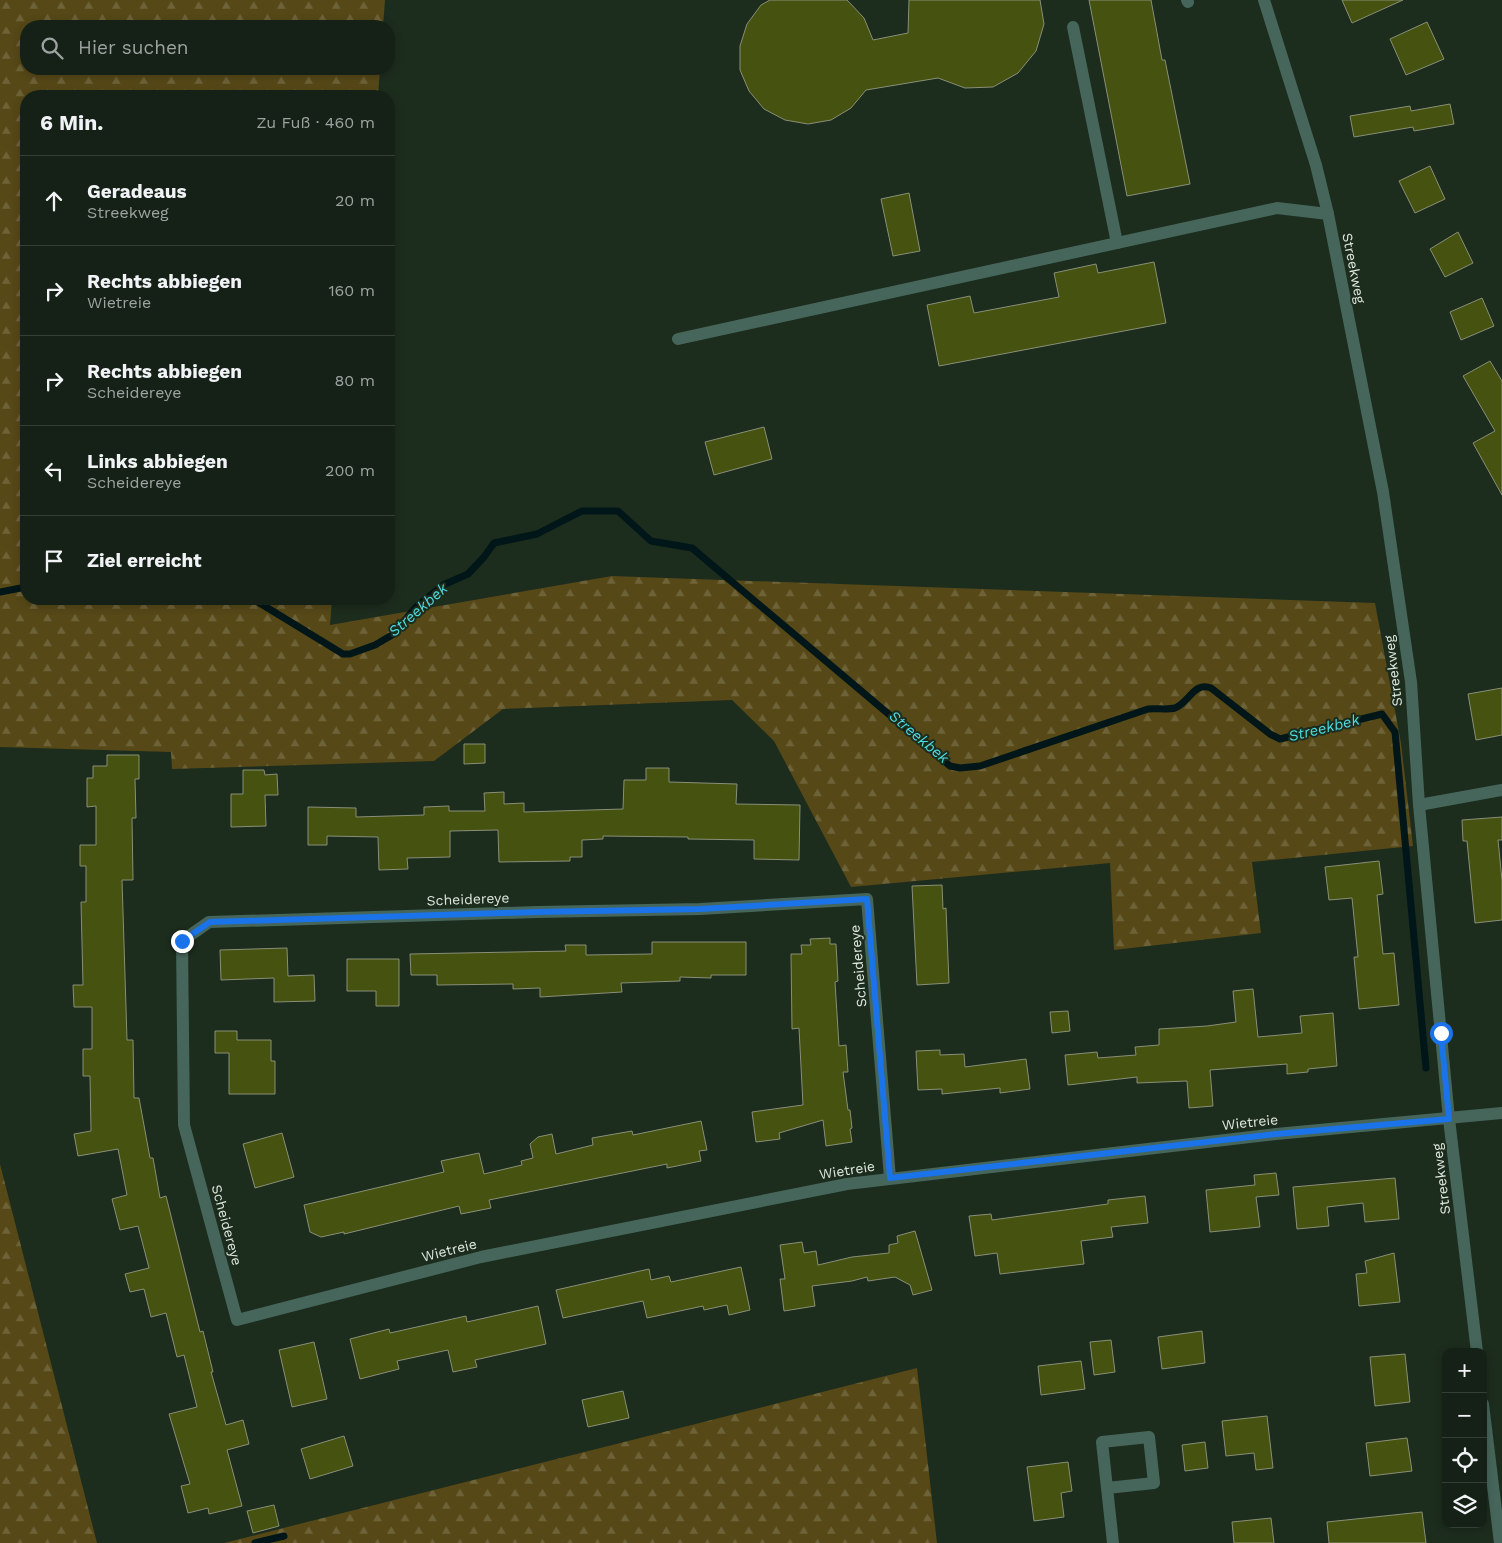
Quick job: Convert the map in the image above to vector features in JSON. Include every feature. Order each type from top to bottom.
[{"type":"street","name":"Streekweg","points":[[1264,0],[1316,165],[1328,214],[1383,492],[1411,682],[1419,805],[1449,1119],[1477,1348]]},
{"type":"street","points":[[1073,27],[1117,243]]},
{"type":"street","points":[[678,339],[1277,208],[1328,214]]},
{"type":"street","points":[[1419,805],[1502,790]]},
{"type":"street","name":"Scheidereye","points":[[238,1320],[184,1125],[182,941],[210,922],[700,909],[867,899],[890,1178]]},
{"type":"street","name":"Wietreie","points":[[238,1320],[481,1257],[848,1184],[1276,1134],[1502,1113]]},
{"type":"street","points":[[1107,1488],[1154,1482],[1149,1436],[1102,1442],[1107,1488],[1113,1543]]},
{"type":"street","points":[[1487,1437],[1500,1543]]},
{"type":"green space","points":[[0,0],[385,0],[383,20],[20,20],[20,75],[380,75],[378,90],[20,90],[20,605],[332,605],[330,625],[612,576],[1375,603],[1401,743],[1413,846],[1252,862],[1261,933],[1114,950],[1110,863],[851,887],[774,741],[732,700],[503,709],[434,761],[172,769],[171,752],[0,747]]},
{"type":"green space","points":[[0,1164],[97,1543],[0,1543]]},
{"type":"green space","points":[[917,1368],[937,1543],[224,1543]]},
{"type":"building","points":[[770,0],[847,0],[864,18],[873,40],[908,33],[909,0],[1040,0],[1044,24],[1036,51],[1018,73],[993,87],[965,88],[938,78],[866,90],[851,108],[831,120],[808,124],[785,120],[764,109],[749,91],[740,70],[740,46],[747,24],[761,5]]},
{"type":"building","points":[[1089,0],[1151,0],[1162,60],[1165,60],[1190,184],[1127,196]]},
{"type":"building","points":[[1342,0],[1403,0],[1352,23]]},
{"type":"building","points":[[1427,22],[1444,59],[1406,75],[1390,39]]},
{"type":"building","points":[[1450,104],[1454,124],[1414,131],[1413,127],[1354,137],[1350,116],[1410,106],[1411,111]]},
{"type":"building","points":[[1430,166],[1445,199],[1415,213],[1399,181]]},
{"type":"building","points":[[909,193],[920,251],[893,256],[881,199]]},
{"type":"building","points":[[1458,232],[1473,263],[1445,277],[1430,249]]},
{"type":"building","points":[[1154,262],[1166,323],[939,366],[927,305],[970,296],[974,313],[1059,297],[1054,273],[1096,264],[1098,273]]},
{"type":"building","points":[[1482,298],[1494,326],[1461,340],[1450,312]]},
{"type":"building","points":[[1490,361],[1502,381],[1502,495],[1473,443],[1495,431],[1463,376]]},
{"type":"building","points":[[764,427],[772,459],[714,475],[705,442]]},
{"type":"building","points":[[1502,688],[1502,735],[1476,740],[1468,694]]},
{"type":"building","points":[[464,744],[485,744],[485,763],[464,764]]},
{"type":"building","points":[[107,755],[139,755],[139,779],[135,779],[136,818],[132,818],[133,880],[122,880],[127,1040],[133,1040],[134,1098],[139,1098],[150,1158],[153,1158],[160,1198],[166,1196],[200,1332],[203,1331],[213,1372],[211,1372],[226,1425],[243,1420],[249,1444],[227,1450],[242,1506],[209,1514],[208,1508],[188,1513],[181,1486],[190,1484],[169,1414],[197,1407],[184,1355],[177,1357],[166,1313],[151,1317],[144,1289],[130,1292],[125,1274],[149,1268],[138,1226],[120,1230],[112,1199],[127,1195],[118,1149],[78,1156],[74,1134],[91,1131],[90,1076],[83,1076],[83,1049],[92,1049],[92,1007],[74,1007],[73,985],[83,985],[81,902],[86,902],[86,866],[80,866],[80,845],[96,845],[96,806],[87,807],[87,778],[93,778],[93,766],[107,766]]},
{"type":"building","points":[[646,768],[669,768],[669,782],[737,784],[736,804],[800,805],[799,860],[754,859],[754,840],[603,836],[603,839],[582,840],[582,857],[570,857],[570,861],[499,862],[498,830],[450,831],[450,857],[407,858],[408,869],[379,870],[378,837],[327,836],[327,845],[308,845],[308,807],[356,808],[356,817],[424,815],[424,807],[449,806],[449,811],[485,811],[484,793],[504,792],[504,804],[524,803],[524,812],[623,809],[624,780],[646,780]]},
{"type":"building","points":[[243,770],[264,770],[265,775],[277,774],[278,795],[265,795],[266,826],[231,827],[231,794],[243,794]]},
{"type":"building","points":[[1502,817],[1502,840],[1498,840],[1502,880],[1502,920],[1475,923],[1467,841],[1463,841],[1462,820]]},
{"type":"building","points":[[1379,861],[1383,894],[1377,895],[1383,954],[1394,953],[1399,1005],[1359,1009],[1354,957],[1358,957],[1352,898],[1329,900],[1325,867]]},
{"type":"building","points":[[942,885],[943,909],[946,908],[949,983],[917,985],[912,886]]},
{"type":"building","points":[[830,938],[830,944],[836,944],[838,981],[835,982],[839,1046],[846,1045],[848,1072],[843,1072],[848,1110],[850,1110],[852,1142],[826,1146],[823,1120],[779,1133],[780,1139],[756,1142],[752,1112],[803,1105],[799,1028],[792,1029],[791,954],[802,954],[801,945],[811,945],[810,939]]},
{"type":"building","points":[[652,942],[746,942],[746,975],[711,975],[711,978],[680,977],[680,981],[621,983],[622,992],[540,997],[540,988],[513,989],[513,984],[437,985],[437,975],[411,975],[410,954],[566,951],[565,945],[586,945],[586,955],[652,954]]},
{"type":"building","points":[[287,948],[288,976],[314,975],[315,1001],[274,1002],[274,978],[221,980],[220,950]]},
{"type":"building","points":[[347,959],[399,959],[399,1006],[376,1006],[376,991],[347,991]]},
{"type":"building","points":[[1253,989],[1258,1037],[1302,1033],[1300,1016],[1333,1013],[1337,1066],[1308,1069],[1308,1072],[1287,1074],[1287,1064],[1210,1070],[1213,1106],[1189,1108],[1187,1081],[1137,1083],[1137,1077],[1068,1085],[1065,1055],[1097,1052],[1098,1058],[1136,1055],[1135,1047],[1159,1045],[1159,1029],[1236,1022],[1233,991]]},
{"type":"building","points":[[1068,1011],[1070,1031],[1052,1033],[1050,1012]]},
{"type":"building","points":[[215,1031],[237,1031],[237,1040],[271,1040],[271,1061],[275,1061],[275,1094],[229,1094],[229,1053],[215,1053]]},
{"type":"building","points":[[940,1050],[940,1055],[964,1054],[965,1067],[1026,1059],[1030,1089],[1000,1093],[1000,1088],[942,1094],[942,1089],[918,1090],[916,1051]]},
{"type":"building","points":[[701,1121],[707,1150],[699,1151],[701,1161],[667,1168],[667,1164],[489,1200],[491,1208],[461,1214],[459,1206],[344,1234],[344,1232],[321,1237],[310,1232],[304,1205],[444,1172],[441,1161],[479,1153],[484,1174],[522,1165],[521,1161],[533,1158],[530,1144],[538,1137],[552,1134],[556,1154],[593,1145],[592,1138],[632,1131],[633,1135]]},
{"type":"building","points":[[282,1133],[294,1177],[255,1188],[243,1144]]},
{"type":"building","points":[[1276,1173],[1279,1195],[1256,1197],[1260,1227],[1210,1232],[1206,1190],[1255,1185],[1254,1175]]},
{"type":"building","points":[[1395,1178],[1399,1219],[1365,1222],[1363,1203],[1327,1207],[1329,1226],[1297,1229],[1293,1187]]},
{"type":"building","points":[[1145,1196],[1148,1223],[1111,1227],[1113,1237],[1081,1241],[1084,1264],[1000,1274],[997,1253],[975,1256],[969,1216],[991,1214],[992,1220],[1108,1204],[1108,1200]]},
{"type":"building","points":[[915,1231],[932,1290],[913,1295],[910,1285],[895,1277],[868,1281],[867,1277],[852,1281],[812,1286],[815,1306],[784,1311],[780,1279],[785,1279],[780,1245],[802,1242],[804,1253],[816,1251],[818,1265],[852,1257],[889,1253],[889,1245],[898,1243],[897,1236]]},
{"type":"building","points":[[1394,1253],[1400,1302],[1359,1306],[1356,1274],[1367,1273],[1365,1261]]},
{"type":"building","points":[[741,1267],[750,1310],[729,1315],[727,1305],[704,1310],[703,1306],[647,1318],[643,1301],[563,1318],[556,1290],[649,1269],[651,1280],[669,1276],[671,1282]]},
{"type":"building","points":[[538,1306],[546,1344],[475,1360],[477,1367],[453,1372],[448,1350],[397,1361],[399,1369],[360,1379],[350,1339],[389,1329],[390,1333],[466,1316],[467,1322]]},
{"type":"building","points":[[1202,1331],[1205,1363],[1162,1369],[1158,1337]]},
{"type":"building","points":[[1111,1340],[1115,1372],[1094,1375],[1090,1342]]},
{"type":"building","points":[[314,1342],[327,1399],[292,1407],[279,1350]]},
{"type":"building","points":[[1405,1354],[1410,1402],[1375,1406],[1370,1357]]},
{"type":"building","points":[[1081,1361],[1085,1389],[1041,1395],[1038,1366]]},
{"type":"building","points":[[623,1391],[629,1418],[588,1427],[582,1400]]},
{"type":"building","points":[[1267,1416],[1273,1468],[1256,1470],[1254,1453],[1226,1456],[1222,1421]]},
{"type":"building","points":[[344,1436],[353,1466],[310,1479],[301,1449]]},
{"type":"building","points":[[1407,1438],[1412,1471],[1370,1476],[1366,1443]]},
{"type":"building","points":[[1205,1442],[1208,1468],[1185,1471],[1182,1445]]},
{"type":"building","points":[[1068,1462],[1072,1491],[1061,1493],[1064,1517],[1034,1521],[1027,1467]]},
{"type":"building","points":[[274,1505],[279,1526],[253,1533],[247,1511]]},
{"type":"building","points":[[1422,1512],[1426,1543],[1329,1543],[1327,1522]]},
{"type":"building","points":[[1271,1518],[1274,1543],[1234,1543],[1232,1522]]},
{"type":"waterway","name":"Streekbek","points":[[263,605],[343,654],[350,654],[375,645],[392,635],[416,607],[443,585],[468,574],[494,543],[537,534],[582,511],[618,511],[651,541],[692,548],[950,766],[960,768],[980,766],[1148,709],[1175,708],[1200,687],[1211,688],[1270,734],[1280,739],[1382,714],[1395,732],[1426,1068]]},
{"type":"waterway","name":"Streekbek","points":[[0,592],[20,588]]},
{"type":"waterway","points":[[255,1543],[284,1536]]},
{"type":"route","points":[[182,941],[210,922],[700,909],[867,899],[890,1178],[1276,1134],[1449,1119],[1441,1033]]}]
